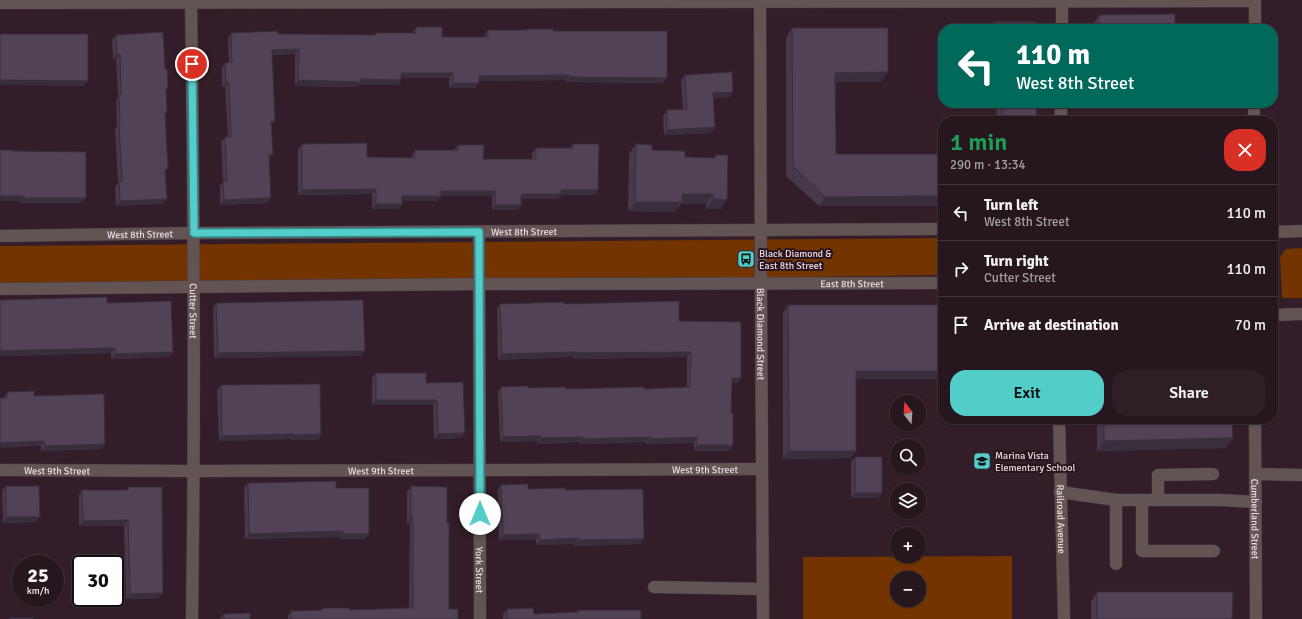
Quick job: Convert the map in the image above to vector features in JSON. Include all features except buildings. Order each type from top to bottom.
[{"type":"street","points":[[0,3],[191,3],[306,1],[1255,0],[1255,24]]},
{"type":"street","name":"Black Diamond Street","points":[[760,1],[760,284],[763,619]]},
{"type":"street","points":[[1062,1],[1062,24]]},
{"type":"street","name":"Cutter Street","points":[[191,3],[194,233],[194,471],[192,619]]},
{"type":"street","points":[[761,229],[938,229]]},
{"type":"street","name":"West 8th Street","points":[[0,236],[194,233],[761,229]]},
{"type":"street","points":[[1278,232],[1302,231]]},
{"type":"street","name":"York Street","points":[[479,232],[480,619]]},
{"type":"street","name":"East 8th Street","points":[[760,284],[938,283]]},
{"type":"street","points":[[0,289],[479,284],[760,284]]},
{"type":"street","points":[[1278,315],[1302,314]]},
{"type":"street","name":"Railroad Avenue","points":[[1059,424],[1064,619]]},
{"type":"street","name":"Cumberland Street","points":[[1255,424],[1256,619]]},
{"type":"street","name":"West 9th Street","points":[[0,470],[194,471],[762,469]]},
{"type":"street","points":[[1158,500],[1158,475],[1213,474]]},
{"type":"street","points":[[1256,474],[1302,474]]},
{"type":"street","points":[[1060,492],[1116,500],[1220,500],[1256,502]]},
{"type":"street","points":[[1116,500],[1116,564]]},
{"type":"street","points":[[1142,500],[1142,551],[1214,551]]},
{"type":"street","points":[[654,587],[763,589]]},
{"type":"shaded area","points":[[938,238],[938,275],[0,289],[0,246]]},
{"type":"shaded area","points":[[1302,248],[1302,298],[1282,298],[1280,257],[1286,249]]},
{"type":"shaded area","points":[[926,556],[1012,556],[1012,619],[803,619],[803,557],[890,557],[890,563],[926,563]]},
{"type":"place","name":"Black Diamond & East 8th Street","points":[[746,259]]},
{"type":"place","name":"Marina Vista Elementary School","points":[[982,461]]},
{"type":"route","points":[[192,64],[194,233],[479,232],[480,514]]}]
